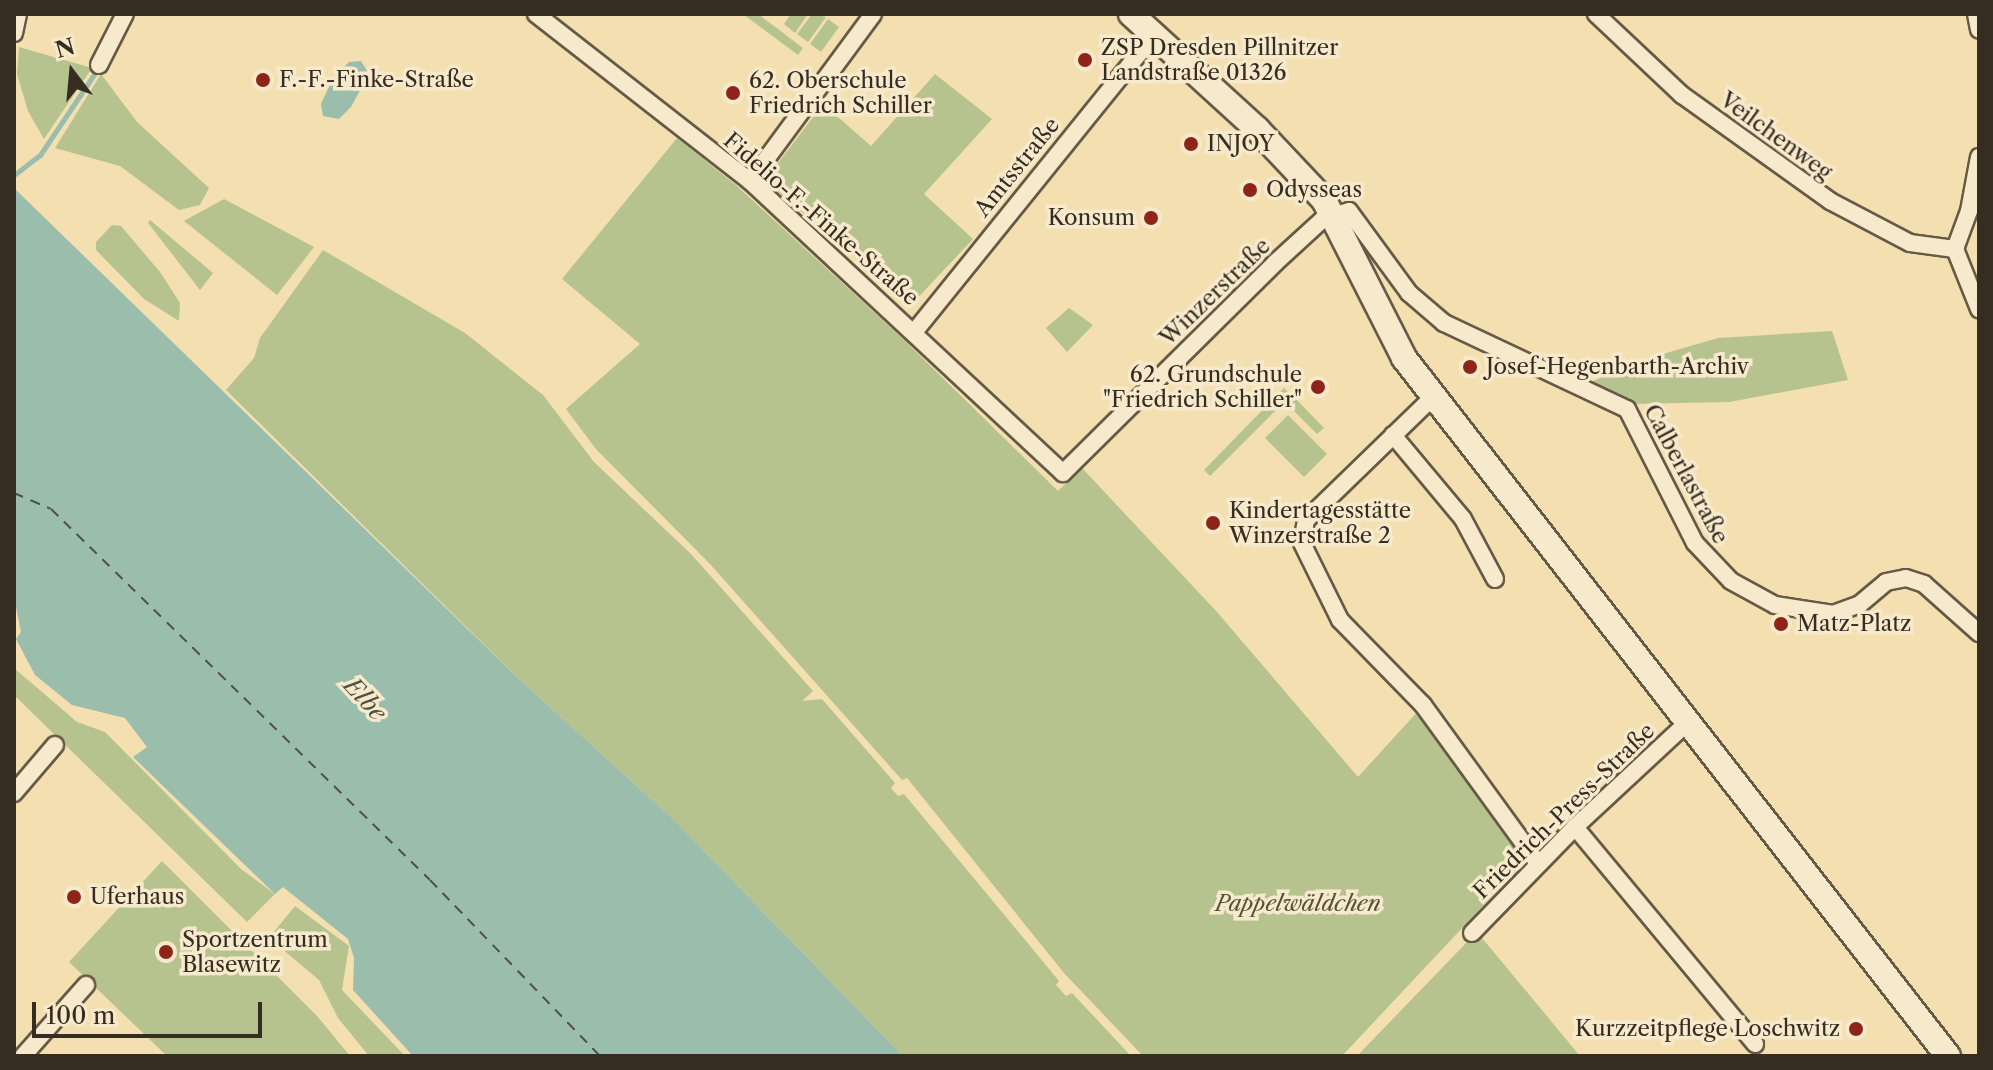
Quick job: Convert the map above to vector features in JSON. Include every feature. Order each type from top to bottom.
[{"type":"main road","points":[[1131,14],[1156,32],[1270,143],[1334,215],[1404,358],[1948,1056]]},
{"type":"street","points":[[14,33],[18,14]]},
{"type":"street","points":[[99,65],[125,14]]},
{"type":"street","name":"Fidelio-F.-Finke-Straße","points":[[536,14],[750,181],[915,331],[1063,473]]},
{"type":"street","points":[[750,181],[873,14]]},
{"type":"street","name":"Veilchenweg","points":[[1596,14],[1682,95],[1830,201],[1910,243],[1955,249]]},
{"type":"street","points":[[1976,14],[1979,30]]},
{"type":"street","name":"Amtsstraße","points":[[915,331],[1156,32]]},
{"type":"street","points":[[1979,157],[1955,249],[1979,309]]},
{"type":"street","name":"Calberlastraße","points":[[1334,215],[1349,211],[1357,216],[1409,293],[1444,323],[1627,409],[1695,543],[1731,581],[1775,605],[1833,614],[1860,604],[1886,582],[1906,578],[1924,584],[1979,633]]},
{"type":"street","name":"Winzerstraße","points":[[1063,473],[1275,263],[1334,215]]},
{"type":"street","points":[[1433,397],[1306,520],[1302,543],[1308,563],[1340,620],[1423,705],[1538,863]]},
{"type":"street","points":[[1393,435],[1463,519],[1495,579]]},
{"type":"street","name":"Friedrich-Press-Straße","points":[[1472,933],[1538,863],[1687,723]]},
{"type":"street","points":[[14,793],[55,745]]},
{"type":"street","points":[[1575,827],[1755,1044]]},
{"type":"street","points":[[23,1056],[86,985]]},
{"type":"green space","points":[[743,14],[758,14],[803,48],[798,55]]},
{"type":"green space","points":[[791,14],[808,14],[795,33],[784,24]]},
{"type":"green space","points":[[812,14],[826,17],[808,42],[797,34]]},
{"type":"green space","points":[[828,19],[839,27],[821,52],[810,44]]},
{"type":"green space","points":[[19,47],[92,68],[44,139],[28,111],[17,74]]},
{"type":"green space","points":[[101,74],[137,122],[209,188],[200,205],[179,210],[120,166],[55,148]]},
{"type":"green space","points":[[935,74],[992,119],[924,194],[973,239],[911,305],[775,189],[772,171],[823,104],[871,146]]},
{"type":"green space","name":"Pappelwäldchen","points":[[677,138],[737,186],[903,339],[1058,491],[1082,468],[1217,612],[1358,777],[1419,710],[1525,861],[1342,1056],[1143,1056],[1064,973],[907,778],[902,780],[710,564],[596,449],[566,409],[640,344],[562,279]]},
{"type":"green space","points":[[224,199],[314,247],[277,295],[184,221]]},
{"type":"green space","points":[[150,220],[213,273],[200,290],[148,223]]},
{"type":"green space","points":[[112,225],[121,226],[160,272],[180,303],[179,321],[144,299],[96,250],[96,242]]},
{"type":"green space","points":[[323,250],[465,333],[543,395],[594,462],[691,554],[813,691],[802,701],[822,699],[895,783],[891,788],[898,796],[904,794],[1059,981],[1056,985],[1066,996],[1072,993],[1131,1056],[903,1056],[671,817],[517,677],[226,390],[254,358],[260,338]]},
{"type":"green space","points":[[1069,308],[1093,325],[1067,352],[1046,328]]},
{"type":"green space","points":[[1832,331],[1848,380],[1729,402],[1629,404],[1591,382],[1642,360],[1718,338]]},
{"type":"green space","points":[[1284,388],[1291,395],[1210,476],[1204,470]]},
{"type":"green space","points":[[1292,395],[1324,428],[1317,434],[1285,402]]},
{"type":"green space","points":[[1288,415],[1327,454],[1304,477],[1265,438]]},
{"type":"green space","points":[[14,668],[77,722],[105,732],[241,869],[275,894],[247,922],[14,695]]},
{"type":"green space","name":"Sportzentrum Blasewitz","points":[[162,861],[318,1017],[350,1056],[167,1056],[69,962]]},
{"type":"green space","points":[[295,906],[349,946],[342,990],[405,1056],[369,1056],[338,1018],[319,980],[269,938]]},
{"type":"green space","points":[[1482,938],[1580,1056],[1357,1056],[1469,940]]},
{"type":"water","points":[[361,61],[369,74],[351,107],[339,119],[323,116],[321,104],[333,78],[349,62]]},
{"type":"water","name":"Elbe","points":[[14,188],[517,677],[671,817],[903,1056],[413,1056],[353,990],[354,958],[348,939],[283,887],[275,894],[133,757],[147,747],[125,718],[72,705],[35,675],[16,639],[21,632],[14,597]]},
{"type":"waterway","points":[[14,175],[40,155],[97,70]]},
{"type":"ferry route","points":[[14,493],[51,509],[430,880],[600,1056]]},
{"type":"place","name":"ZSP Dresden Pillnitzer Landstraße 01326","points":[[1085,60]]},
{"type":"place","name":"F.-F.-Finke-Straße","points":[[263,80]]},
{"type":"place","name":"62. Oberschule Friedrich Schiller","points":[[733,93]]},
{"type":"place","name":"INJOY","points":[[1191,144]]},
{"type":"place","name":"Odysseas","points":[[1250,190]]},
{"type":"place","name":"Konsum","points":[[1151,218]]},
{"type":"place","name":"Josef-Hegenbarth-Archiv","points":[[1470,367]]},
{"type":"place","name":"62. Grundschule \"Friedrich Schiller\"","points":[[1318,387]]},
{"type":"place","name":"Kindertagesstätte Winzerstraße 2","points":[[1213,523]]},
{"type":"place","name":"Matz-Platz","points":[[1781,624]]},
{"type":"place","name":"Uferhaus","points":[[74,897]]},
{"type":"place","name":"Sportzentrum Blasewitz","points":[[166,952]]},
{"type":"place","name":"Kurzzeitpflege Loschwitz","points":[[1856,1029]]}]
